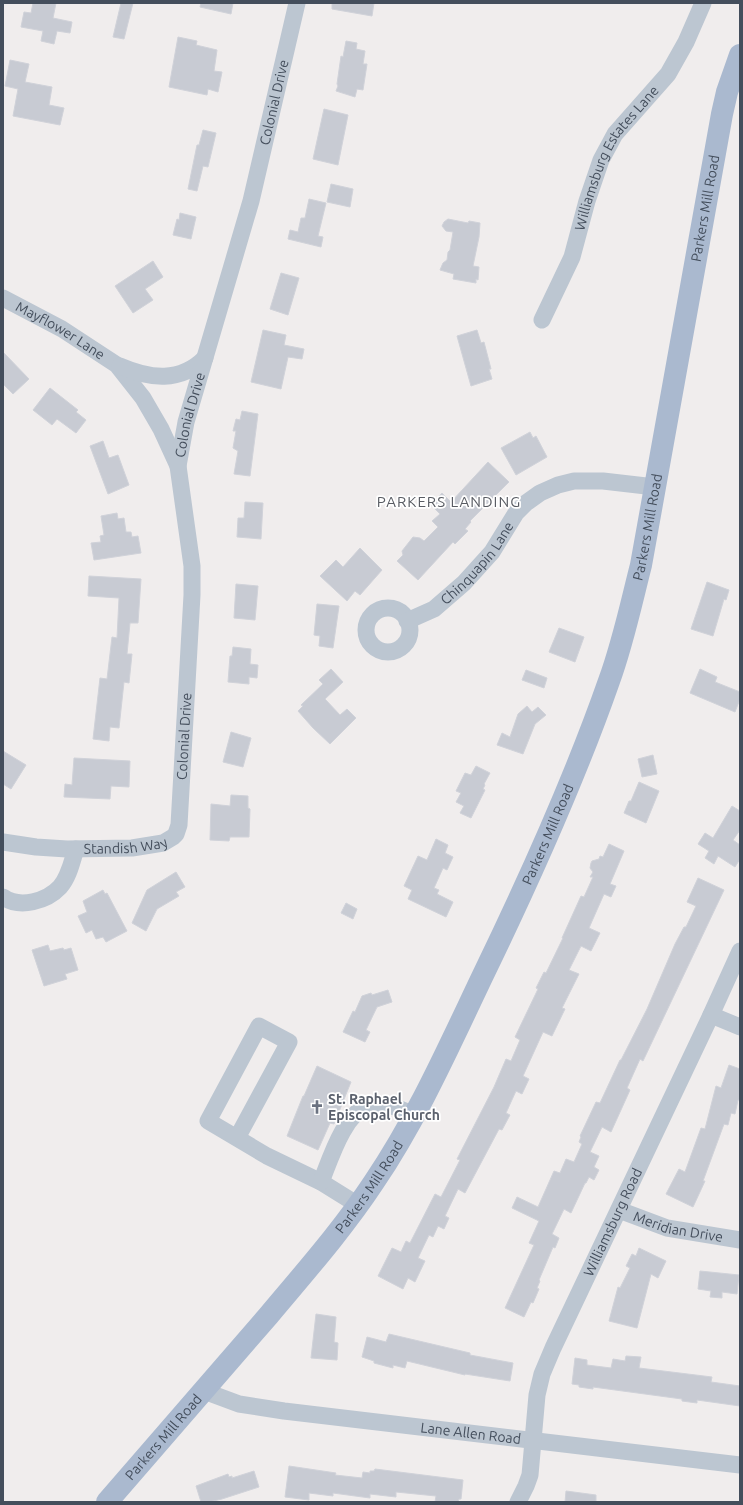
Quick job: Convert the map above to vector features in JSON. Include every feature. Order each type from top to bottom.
[{"type":"main road","name":"Parkers Mill Road","points":[[107,1502],[318,1257],[375,1182],[429,1087],[516,907],[583,750],[610,680],[623,637],[641,564],[721,121],[727,92],[740,55]]},
{"type":"street","name":"Colonial Drive","points":[[173,837],[179,825],[192,594],[191,550],[178,466],[186,422],[251,200],[298,3]]},
{"type":"street","name":"Williamsburg Estates Lane","points":[[542,320],[572,257],[587,201],[601,160],[616,134],[668,74],[686,42],[703,3]]},
{"type":"street","name":"Mayflower Lane","points":[[3,298],[62,329],[116,365],[137,374],[159,377],[171,376],[192,369],[205,358]]},
{"type":"street","name":"Mayflower Lane","points":[[116,365],[143,398],[161,428],[178,466]]},
{"type":"street","name":"Chinquapin Lane","points":[[407,620],[434,609],[480,567],[492,552],[516,513],[526,503],[540,493],[558,485],[574,481],[603,481],[655,487]]},
{"type":"street","name":"Standish Way","points":[[3,842],[36,847],[76,849],[132,848],[157,845],[173,837]]},
{"type":"street","name":"Standish Way","points":[[3,898],[8,901],[20,903],[33,902],[45,898],[60,887],[67,874],[76,849]]},
{"type":"street","name":"Williamsburg Road","points":[[518,1502],[530,1474],[537,1395],[542,1374],[740,951]]},
{"type":"street","points":[[711,1015],[740,1027]]},
{"type":"street","points":[[237,1138],[288,1042],[259,1026],[208,1121],[267,1156],[321,1182],[358,1205]]},
{"type":"street","points":[[321,1182],[339,1136],[355,1114],[369,1105],[385,1105],[400,1108],[414,1115]]},
{"type":"street","name":"Meridian Drive","points":[[619,1210],[667,1228],[740,1240]]},
{"type":"street","name":"Lane Allen Road","points":[[204,1391],[239,1404],[255,1407],[740,1465]]},
{"type":"building","points":[[33,3],[56,3],[53,18],[72,22],[70,33],[57,31],[54,44],[41,41],[43,31],[21,27],[24,12],[31,13]]},
{"type":"building","points":[[121,3],[133,3],[124,39],[113,37]]},
{"type":"building","points":[[201,3],[233,3],[231,14],[200,7]]},
{"type":"building","points":[[332,3],[374,3],[372,16],[332,9]]},
{"type":"building","points":[[178,37],[197,41],[196,45],[217,50],[214,71],[222,72],[218,92],[208,89],[207,95],[169,87]]},
{"type":"building","points":[[346,41],[357,43],[356,49],[365,51],[363,64],[367,64],[363,90],[357,89],[355,97],[336,91],[338,86],[341,56],[343,57]]},
{"type":"building","points":[[10,60],[29,64],[25,82],[52,87],[49,105],[64,108],[60,125],[13,116],[18,89],[5,86]]},
{"type":"building","points":[[324,109],[348,115],[338,165],[313,159]]},
{"type":"building","points":[[203,130],[216,133],[208,167],[203,166],[197,191],[188,189],[197,145],[199,145]]},
{"type":"building","points":[[331,184],[353,189],[350,207],[327,202]]},
{"type":"building","points":[[309,199],[326,203],[318,236],[323,237],[321,247],[288,239],[290,230],[298,232],[301,218],[305,218]]},
{"type":"building","points":[[180,213],[196,217],[191,239],[173,235]]},
{"type":"building","points":[[448,219],[468,223],[469,221],[480,223],[479,237],[473,266],[479,267],[478,280],[476,279],[476,283],[453,279],[454,274],[440,270],[443,263],[447,260],[453,232],[446,231],[442,226]]},
{"type":"building","points":[[153,261],[163,277],[145,289],[153,300],[133,313],[115,286]]},
{"type":"building","points":[[281,273],[299,278],[288,315],[270,309]]},
{"type":"building","points":[[263,330],[286,335],[284,345],[304,349],[302,359],[288,357],[281,389],[251,382]]},
{"type":"building","points":[[477,330],[481,343],[484,342],[492,379],[471,386],[457,336]]},
{"type":"building","points":[[3,352],[29,379],[13,394],[3,384]]},
{"type":"building","points":[[50,388],[78,410],[76,412],[86,420],[76,433],[57,419],[52,425],[33,410]]},
{"type":"building","points":[[242,411],[258,414],[250,476],[234,474],[238,451],[233,448],[236,431],[233,431],[236,419],[240,420]]},
{"type":"building","points":[[530,432],[533,438],[536,436],[547,457],[516,475],[501,448]]},
{"type":"building","points":[[103,441],[109,458],[118,455],[129,485],[108,494],[90,446]]},
{"type":"building","points":[[488,462],[509,482],[470,521],[471,522],[465,529],[468,531],[455,544],[453,542],[418,580],[397,561],[403,555],[402,551],[413,537],[420,538],[424,541],[438,527],[432,521],[440,514],[431,505],[442,493],[451,502]]},
{"type":"building","points":[[245,502],[263,503],[261,539],[237,537],[238,518],[244,518]]},
{"type":"building","points":[[117,513],[118,519],[124,518],[126,532],[131,532],[132,537],[138,536],[141,553],[94,560],[91,543],[101,542],[100,536],[104,535],[101,516]]},
{"type":"building","points":[[360,548],[382,570],[360,595],[355,591],[347,601],[320,576],[336,560],[343,567]]},
{"type":"building","points":[[89,576],[141,579],[138,623],[130,623],[127,654],[132,654],[129,683],[124,682],[119,728],[110,727],[109,741],[93,739],[100,678],[107,679],[112,637],[117,638],[119,598],[88,596]]},
{"type":"building","points":[[707,582],[729,590],[726,600],[724,599],[713,636],[691,629]]},
{"type":"building","points":[[236,584],[258,586],[255,620],[234,618]]},
{"type":"building","points":[[317,604],[339,606],[333,648],[319,646],[320,636],[314,635]]},
{"type":"building","points":[[559,628],[584,637],[575,662],[549,652]]},
{"type":"building","points":[[233,647],[251,649],[250,664],[258,665],[257,678],[249,677],[249,684],[228,682],[230,656],[232,656]]},
{"type":"building","points":[[331,669],[343,682],[325,699],[340,715],[347,709],[356,718],[330,744],[298,711],[303,706],[301,705],[323,684],[319,680]]},
{"type":"building","points":[[700,669],[717,677],[715,682],[740,692],[740,699],[735,712],[690,693]]},
{"type":"building","points":[[526,670],[547,678],[544,688],[522,680]]},
{"type":"building","points":[[527,706],[532,712],[538,707],[546,715],[535,724],[523,754],[497,745],[502,733],[510,737],[518,714]]},
{"type":"building","points":[[231,732],[251,738],[243,767],[223,762]]},
{"type":"building","points":[[3,751],[26,765],[11,789],[3,784]]},
{"type":"building","points":[[653,755],[657,774],[642,777],[638,759]]},
{"type":"building","points":[[74,758],[130,761],[129,787],[111,786],[110,799],[64,797],[65,784],[72,785]]},
{"type":"building","points":[[476,766],[490,773],[484,784],[483,789],[485,790],[471,818],[460,813],[464,806],[456,802],[461,793],[456,791],[465,773],[471,775]]},
{"type":"building","points":[[639,782],[659,791],[646,823],[624,813]]},
{"type":"building","points":[[231,795],[248,796],[248,808],[250,809],[249,837],[230,837],[229,841],[210,840],[211,804],[230,806]]},
{"type":"building","points":[[732,806],[740,811],[740,830],[733,840],[740,845],[740,859],[735,867],[718,856],[714,864],[705,858],[709,851],[698,844],[705,833],[713,838]]},
{"type":"building","points":[[436,839],[448,845],[445,853],[453,857],[447,870],[443,868],[434,888],[439,890],[437,894],[453,902],[446,917],[408,899],[412,890],[404,886],[418,856],[427,860]]},
{"type":"building","points":[[609,844],[624,851],[610,884],[616,886],[611,897],[604,894],[589,928],[600,933],[591,951],[581,946],[569,970],[579,974],[562,1008],[565,1009],[552,1036],[543,1032],[523,1076],[529,1079],[522,1094],[516,1091],[506,1113],[510,1115],[502,1130],[499,1129],[465,1193],[458,1189],[445,1216],[449,1218],[444,1229],[438,1226],[433,1237],[429,1235],[418,1258],[425,1261],[415,1282],[408,1278],[403,1289],[378,1276],[392,1248],[401,1252],[406,1241],[410,1243],[435,1194],[441,1197],[460,1160],[457,1159],[494,1087],[506,1059],[511,1061],[520,1040],[515,1037],[538,989],[536,988],[544,972],[546,973],[581,896],[584,897],[593,877],[590,877],[593,872],[590,868],[591,863],[592,861],[599,859],[600,856],[603,857]]},
{"type":"building","points":[[176,872],[185,887],[176,892],[179,896],[157,909],[146,931],[132,923],[147,890]]},
{"type":"building","points":[[698,878],[724,890],[643,1061],[640,1059],[627,1088],[630,1090],[611,1132],[602,1127],[590,1152],[599,1156],[594,1167],[599,1170],[594,1180],[589,1177],[585,1183],[571,1213],[564,1209],[552,1234],[559,1238],[555,1248],[553,1247],[539,1280],[540,1281],[537,1288],[539,1289],[533,1303],[531,1302],[524,1317],[505,1308],[534,1245],[529,1243],[539,1221],[512,1208],[517,1197],[538,1207],[554,1171],[560,1173],[566,1159],[574,1162],[582,1144],[579,1142],[580,1136],[596,1102],[600,1103],[620,1060],[647,1009],[675,944],[684,927],[686,927],[696,906],[687,902]]},
{"type":"building","points":[[103,890],[105,894],[107,893],[127,931],[106,942],[103,937],[96,939],[92,930],[86,933],[78,916],[87,912],[83,901]]},
{"type":"building","points":[[346,903],[357,909],[353,919],[341,913]]},
{"type":"building","points":[[48,945],[50,951],[71,948],[78,970],[65,974],[67,979],[44,986],[32,950]]},
{"type":"building","points":[[388,990],[392,1002],[377,1007],[366,1030],[370,1032],[365,1042],[343,1032],[353,1011],[355,1012],[362,996],[371,993],[372,995]]},
{"type":"building","points":[[729,1065],[740,1069],[740,1100],[738,1100],[735,1114],[731,1113],[728,1125],[724,1124],[703,1181],[705,1181],[693,1207],[666,1194],[679,1169],[685,1172],[701,1128],[705,1129],[716,1086],[721,1088]]},
{"type":"building","name":"St. Raphael Episcopal Church","points":[[317,1066],[351,1082],[334,1124],[330,1123],[318,1150],[287,1136]]},
{"type":"building","points":[[639,1248],[666,1261],[658,1278],[651,1274],[637,1328],[609,1321],[618,1287],[620,1288],[630,1268],[626,1266],[632,1254],[636,1256]]},
{"type":"building","points":[[700,1271],[739,1275],[737,1294],[722,1292],[722,1298],[710,1297],[711,1291],[698,1289]]},
{"type":"building","points":[[316,1314],[336,1317],[334,1342],[338,1343],[337,1360],[311,1358]]},
{"type":"building","points":[[389,1334],[470,1353],[470,1355],[513,1363],[510,1381],[465,1375],[407,1361],[405,1368],[393,1365],[393,1368],[374,1363],[374,1361],[362,1357],[367,1337],[386,1342]]},
{"type":"building","points":[[626,1356],[641,1357],[639,1368],[712,1377],[711,1382],[740,1386],[740,1406],[697,1400],[697,1403],[682,1401],[682,1399],[593,1387],[593,1389],[579,1387],[579,1385],[572,1384],[575,1358],[587,1360],[587,1365],[611,1368],[613,1359],[625,1361]]},
{"type":"building","points":[[289,1466],[336,1473],[335,1475],[362,1478],[363,1472],[370,1473],[370,1471],[374,1471],[375,1469],[463,1480],[461,1499],[459,1499],[458,1502],[435,1502],[436,1496],[396,1492],[396,1497],[370,1494],[370,1498],[333,1493],[333,1496],[309,1493],[309,1500],[285,1497]]},
{"type":"building","points":[[254,1471],[259,1487],[222,1499],[201,1502],[196,1486],[228,1474],[229,1477],[232,1476],[232,1478]]},
{"type":"building","points":[[566,1491],[596,1495],[596,1502],[565,1502]]},
{"type":"place","name":"St. Raphael Episcopal Church","points":[[317,1107]]},
{"type":"district","name":"PARKERS LANDING","points":[[449,502]]}]
